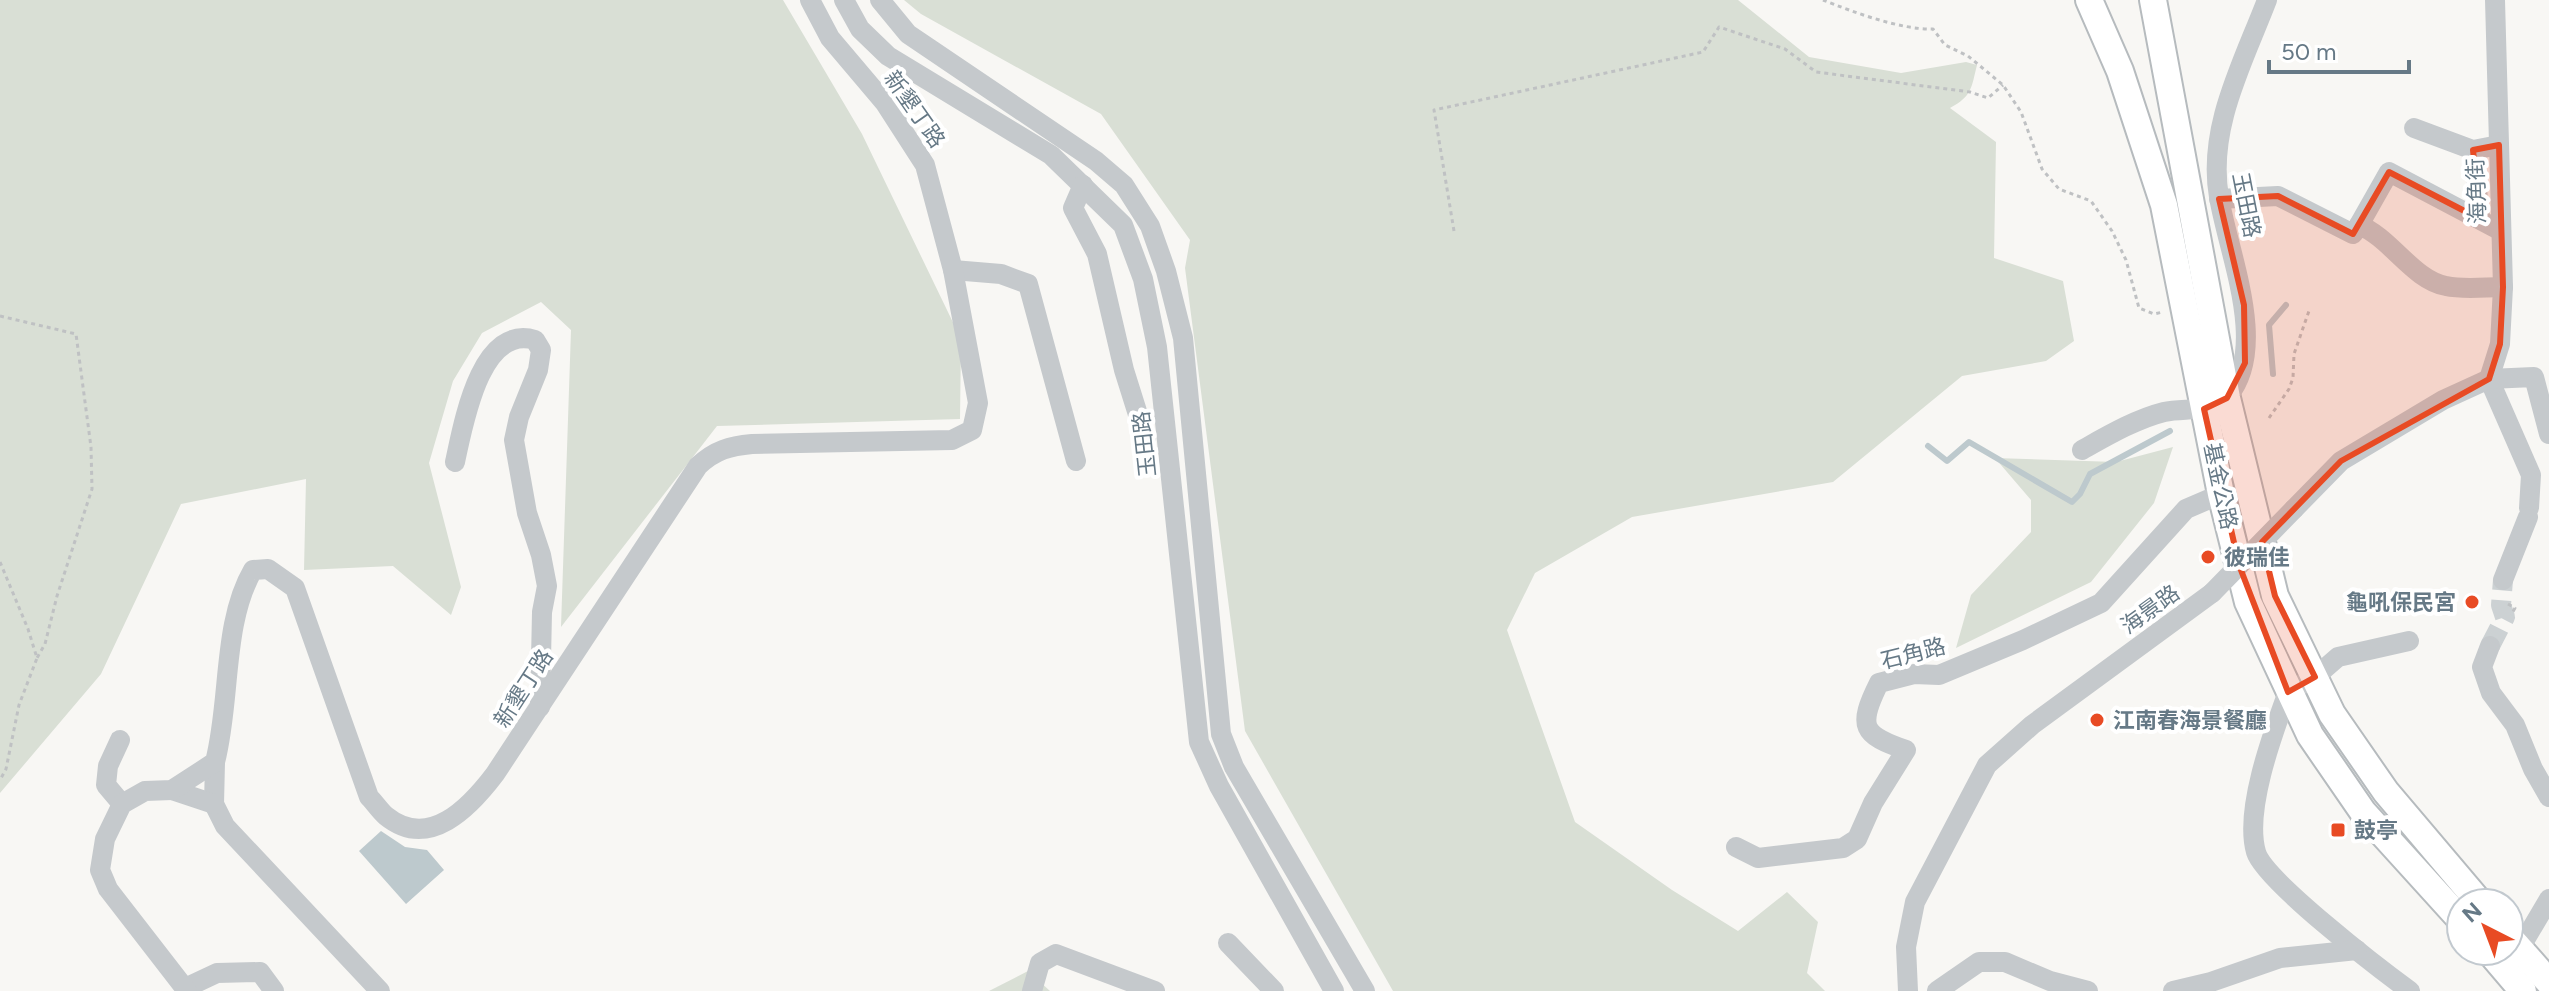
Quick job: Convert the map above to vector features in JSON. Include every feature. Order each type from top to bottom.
[{"type":"main road","name":"基金公路","points":[[2089,0],[2120,71],[2164,205],[2187,309],[2275,596],[2332,714],[2386,792],[2466,887]]},
{"type":"main road","name":"基金公路","points":[[2153,0],[2216,403],[2221,494],[2248,602],[2310,735],[2363,812],[2445,902]]},
{"type":"main road","points":[[2525,965],[2549,982]]},
{"type":"main road","points":[[2513,967],[2523,991]]},
{"type":"street","name":"新墾丁路","points":[[215,762],[238,602],[253,570],[268,569],[295,588],[369,797],[387,817],[414,829],[436,827],[472,803],[540,707],[698,466],[712,454],[730,446],[752,444],[952,440],[972,430],[978,403],[953,270],[925,165],[885,103],[830,38],[810,0]]},
{"type":"street","name":"玉田路","points":[[844,0],[860,29],[888,56],[1051,155],[1123,225],[1143,279],[1157,347],[1199,742],[1219,786],[1334,991]]},
{"type":"street","points":[[880,0],[908,34],[1096,161],[1124,185],[1150,226],[1166,271],[1183,338],[1221,734],[1234,767],[1365,991]]},
{"type":"street","name":"玉田路","points":[[2216,403],[2245,363],[2244,305],[2214,167],[2219,127],[2267,0]]},
{"type":"street","name":"海角街","points":[[2489,379],[2500,344],[2503,287],[2495,0]]},
{"type":"street","points":[[2414,128],[2473,150],[2499,145]]},
{"type":"street","points":[[2473,150],[2480,219]]},
{"type":"street","points":[[2219,199],[2278,196],[2353,234],[2389,172],[2501,231]]},
{"type":"street","points":[[1083,185],[1073,208],[1097,254],[1124,370],[1146,440]]},
{"type":"street","points":[[2359,225],[2374,232],[2428,279],[2446,286],[2503,287]]},
{"type":"street","points":[[953,270],[1001,274],[1028,284],[1076,461]]},
{"type":"street","points":[[455,462],[469,399],[489,359],[507,343],[523,336],[535,340],[541,350],[538,370],[519,417],[514,440],[527,513],[541,555],[547,586],[542,612],[540,707]]},
{"type":"street","name":"海景路","points":[[1908,991],[1906,947],[1915,902],[1987,765],[2032,725],[2212,593],[2341,461],[2443,400],[2489,379],[2534,377],[2549,434]]},
{"type":"street","points":[[2489,379],[2531,475],[2528,512],[2503,580]]},
{"type":"street","points":[[2082,450],[2115,432],[2164,412],[2216,403]]},
{"type":"street","name":"石角路","points":[[1736,847],[1758,858],[1843,848],[1857,839],[1873,803],[1906,750],[1880,741],[1868,731],[1865,721],[1879,683],[1914,674],[1939,675],[2101,603],[2186,509],[2221,494]]},
{"type":"street","points":[[2409,641],[2338,657],[2315,677],[2288,692],[2268,747],[2252,828],[2256,855],[2268,874],[2410,991]]},
{"type":"street","points":[[2490,646],[2482,667],[2491,693],[2515,725],[2533,769],[2549,797]]},
{"type":"street","points":[[120,740],[108,766],[106,785],[122,804]]},
{"type":"street","points":[[172,790],[215,762]]},
{"type":"street","points":[[215,762],[214,804],[225,826],[380,991]]},
{"type":"street","points":[[214,804],[172,790],[145,791],[122,804],[105,839],[100,870],[108,889],[186,990],[217,973],[260,972],[274,991]]},
{"type":"street","points":[[2525,929],[2549,899]]},
{"type":"street","points":[[1228,943],[1274,991]]},
{"type":"street","points":[[2173,991],[2210,986],[2280,958],[2357,950]]},
{"type":"street","points":[[1032,991],[1040,963],[1056,954],[1155,991]]},
{"type":"street","points":[[1937,991],[1979,962],[2005,962],[2050,981],[2088,991]]},
{"type":"path","points":[[1823,0],[1854,13],[1914,29],[1933,29],[1945,45],[1968,56],[2003,85],[2021,112],[2042,169],[2059,189],[2091,201],[2112,231],[2126,260],[2139,308],[2154,314],[2187,309]]},
{"type":"path","points":[[1454,231],[1434,110],[1703,52],[1719,27],[1785,49],[1816,72],[1970,92],[1988,98],[2003,85]]},
{"type":"path","points":[[2269,418],[2289,389],[2293,378],[2294,354],[2310,308]]},
{"type":"path","points":[[0,316],[76,334],[91,447],[92,489],[57,596],[45,644],[19,705],[6,769],[0,780]]},
{"type":"path","points":[[0,562],[37,658]]},
{"type":"path","points":[[2508,604],[2515,608],[2511,615]]},
{"type":"highlighted area","points":[[2499,145],[2503,287],[2500,344],[2489,379],[2341,461],[2262,542],[2275,596],[2315,677],[2288,692],[2239,565],[2204,409],[2227,398],[2245,363],[2244,305],[2219,199],[2278,196],[2353,234],[2389,172],[2480,219],[2473,150]]},
{"type":"shaded area","points":[[0,0],[783,0],[862,134],[961,339],[960,419],[717,426],[561,627],[571,330],[541,302],[482,333],[453,381],[429,463],[461,587],[451,615],[393,566],[304,570],[306,479],[181,504],[101,674],[0,793]]},
{"type":"shaded area","points":[[904,0],[1738,0],[1809,57],[1901,73],[1966,62],[1977,65],[1970,91],[1950,108],[1996,142],[1994,258],[2063,281],[2074,341],[2046,361],[1962,376],[1833,482],[1632,517],[1535,573],[1507,630],[1575,822],[1672,890],[1738,931],[1787,892],[1818,922],[1807,973],[1825,991],[1393,991],[1245,731],[1185,268],[1190,240],[1101,114],[921,14]]},
{"type":"shaded area","points":[[2173,447],[2154,503],[2091,582],[1956,648],[1971,595],[2031,532],[2031,500],[1995,458],[2116,462]]},
{"type":"shaded area","points":[[381,831],[405,847],[427,850],[444,870],[406,904],[359,851]]},
{"type":"shaded area","points":[[1028,971],[1050,991],[989,991]]},
{"type":"waterway","points":[[2273,374],[2269,325],[2286,305]]},
{"type":"waterway","points":[[1928,446],[1947,461],[1969,442],[2072,502],[2080,494],[2090,474],[2170,431]]},
{"type":"tunnel","points":[[2490,646],[2505,617],[2501,605],[2503,580]]},
{"type":"place","name":"彼瑞佳","points":[[2208,557]]},
{"type":"place","name":"龜吼保民宮","points":[[2472,602]]},
{"type":"place","name":"江南春海景餐廳","points":[[2097,720]]},
{"type":"place","name":"鼓亭","points":[[2338,830]]}]
